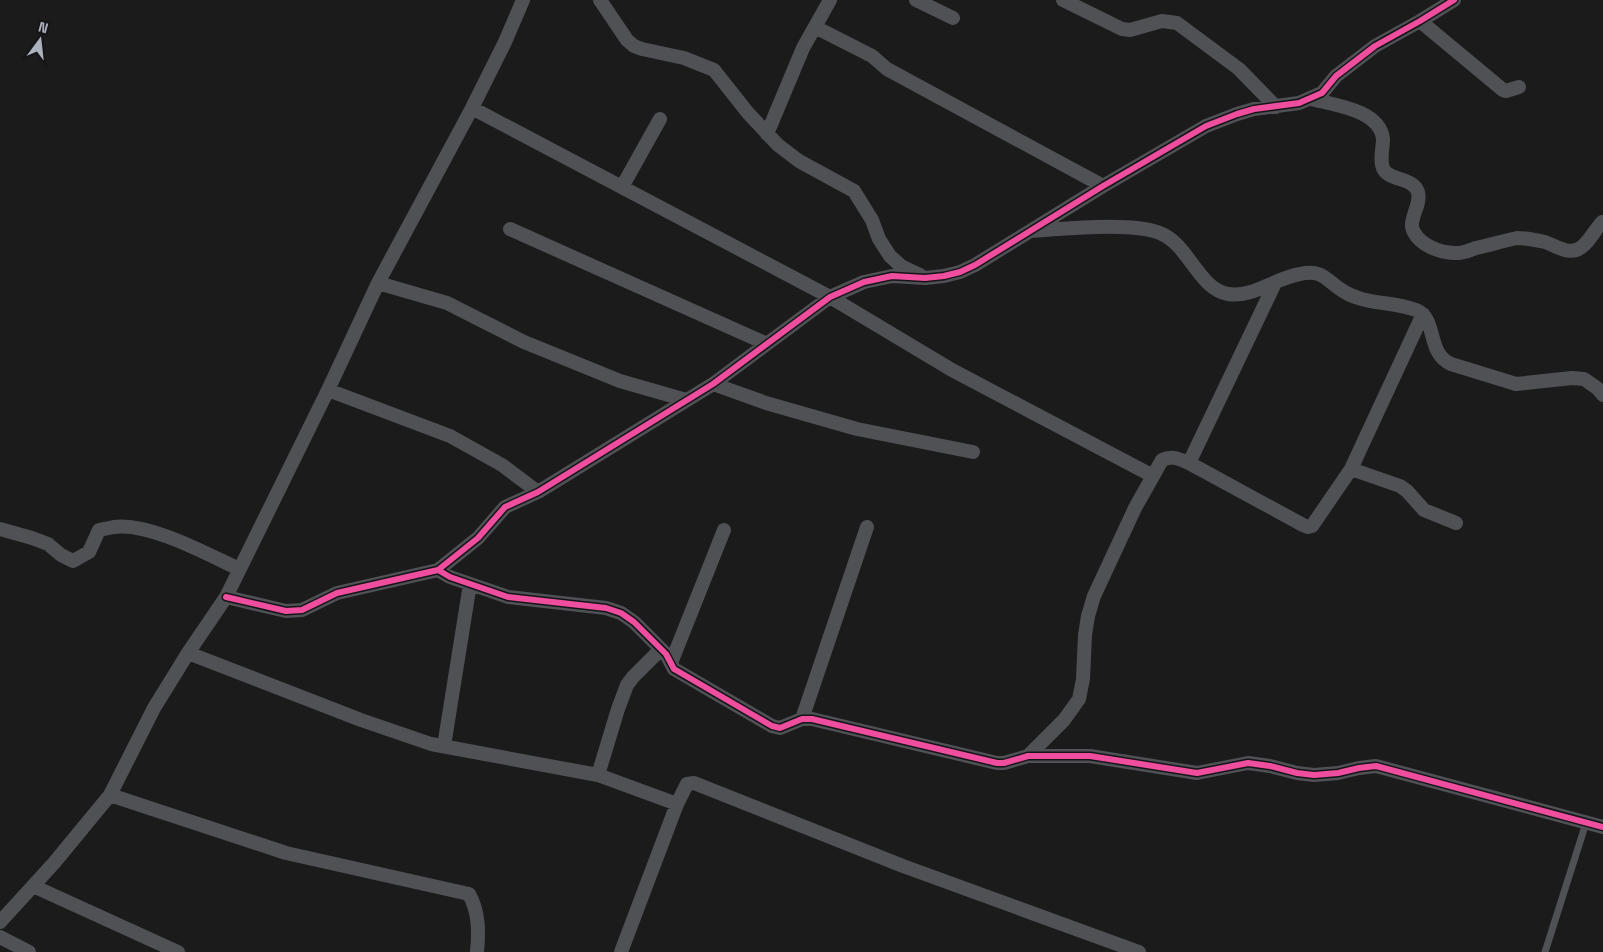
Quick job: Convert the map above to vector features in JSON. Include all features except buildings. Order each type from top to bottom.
[{"type":"street","points":[[0,922],[54,863],[110,795],[154,708],[226,597],[328,390],[378,283],[472,108],[505,42],[523,0]]},
{"type":"street","points":[[767,134],[802,48],[830,0]]},
{"type":"street","points":[[916,0],[953,18]]},
{"type":"street","points":[[1063,0],[1122,29],[1130,30],[1162,21],[1177,23],[1239,69],[1276,107]]},
{"type":"street","points":[[226,597],[286,611],[302,610],[337,593],[438,570],[478,538],[505,506],[538,492],[713,384],[830,297],[873,280],[892,276],[925,278],[944,276],[960,272],[975,265],[1103,186],[1206,126],[1254,109],[1276,107],[1311,99],[1322,93],[1336,76],[1375,46],[1454,0]]},
{"type":"street","points":[[607,4],[626,40],[634,46],[684,58],[714,70],[748,113],[778,146],[799,161],[854,191],[872,220],[879,239],[890,256],[901,266],[925,278]]},
{"type":"street","points":[[1420,21],[1503,90],[1506,91],[1519,87]]},
{"type":"street","points":[[815,27],[872,56],[887,69],[1103,186]]},
{"type":"street","points":[[1311,99],[1364,114],[1378,126],[1382,135],[1381,162],[1384,170],[1388,174],[1416,188],[1418,195],[1412,226],[1416,235],[1432,248],[1459,253],[1517,238],[1526,238],[1544,242],[1566,251],[1574,251],[1585,244],[1602,222]]},
{"type":"street","points":[[472,108],[830,297],[952,370],[1153,476]]},
{"type":"street","points":[[622,187],[660,119]]},
{"type":"street","points":[[1030,231],[1109,227],[1147,229],[1163,234],[1178,246],[1216,290],[1228,294],[1245,294],[1299,274],[1314,272],[1327,278],[1343,291],[1363,300],[1397,305],[1423,314],[1438,355],[1443,361],[1516,384],[1572,378],[1584,379],[1603,395]]},
{"type":"street","points":[[510,229],[767,344]]},
{"type":"street","points":[[378,283],[447,303],[524,342],[620,381],[686,400]]},
{"type":"street","points":[[1189,463],[1275,283]]},
{"type":"street","points":[[1028,756],[1064,720],[1079,699],[1083,679],[1085,635],[1094,596],[1135,508],[1162,460],[1174,457],[1189,463],[1302,525],[1312,526],[1352,469],[1423,314]]},
{"type":"street","points":[[713,384],[766,403],[858,429],[973,452]]},
{"type":"street","points":[[328,390],[450,436],[502,465],[538,492]]},
{"type":"street","points":[[1352,469],[1400,486],[1407,490],[1424,510],[1456,523]]},
{"type":"street","points":[[0,529],[48,544],[61,555],[73,561],[89,552],[99,530],[116,526],[140,529],[162,534],[240,569]]},
{"type":"street","points":[[802,719],[867,527]]},
{"type":"street","points":[[671,663],[724,530]]},
{"type":"street","points":[[438,570],[450,577],[508,597],[606,608],[621,613],[634,622],[661,649],[674,669],[772,726],[780,728],[802,719],[812,718],[997,763],[1004,763],[1028,756],[1090,756],[1197,773],[1248,763],[1297,773],[1314,774],[1338,773],[1376,766],[1603,827]]},
{"type":"street","points":[[444,746],[470,584]]},
{"type":"street","points":[[598,775],[627,685],[661,649]]},
{"type":"street","points":[[188,653],[361,720],[431,744],[598,775],[678,804]]},
{"type":"street","points":[[621,952],[678,804],[687,784],[694,783],[903,866],[1139,952]]},
{"type":"street","points":[[110,795],[286,853],[469,894],[474,903],[479,931],[477,952]]},
{"type":"street","points":[[33,886],[178,952]]},
{"type":"street","points":[[0,937],[29,952]]},
{"type":"lane","points":[[1545,952],[1586,823]]},
{"type":"cycle path","points":[[226,597],[286,611],[302,610],[337,593],[438,570],[478,538],[505,507],[538,492],[713,384],[830,297],[864,282],[892,276],[925,278],[944,276],[960,272],[975,265],[1103,186],[1206,126],[1254,109],[1299,103],[1322,93],[1336,76],[1375,46],[1454,0]]},
{"type":"cycle path","points":[[438,570],[450,577],[508,597],[606,608],[621,613],[634,622],[666,654],[674,669],[772,726],[780,728],[802,719],[812,719],[997,763],[1004,763],[1028,756],[1090,756],[1197,773],[1248,763],[1314,775],[1376,766],[1603,827]]}]
